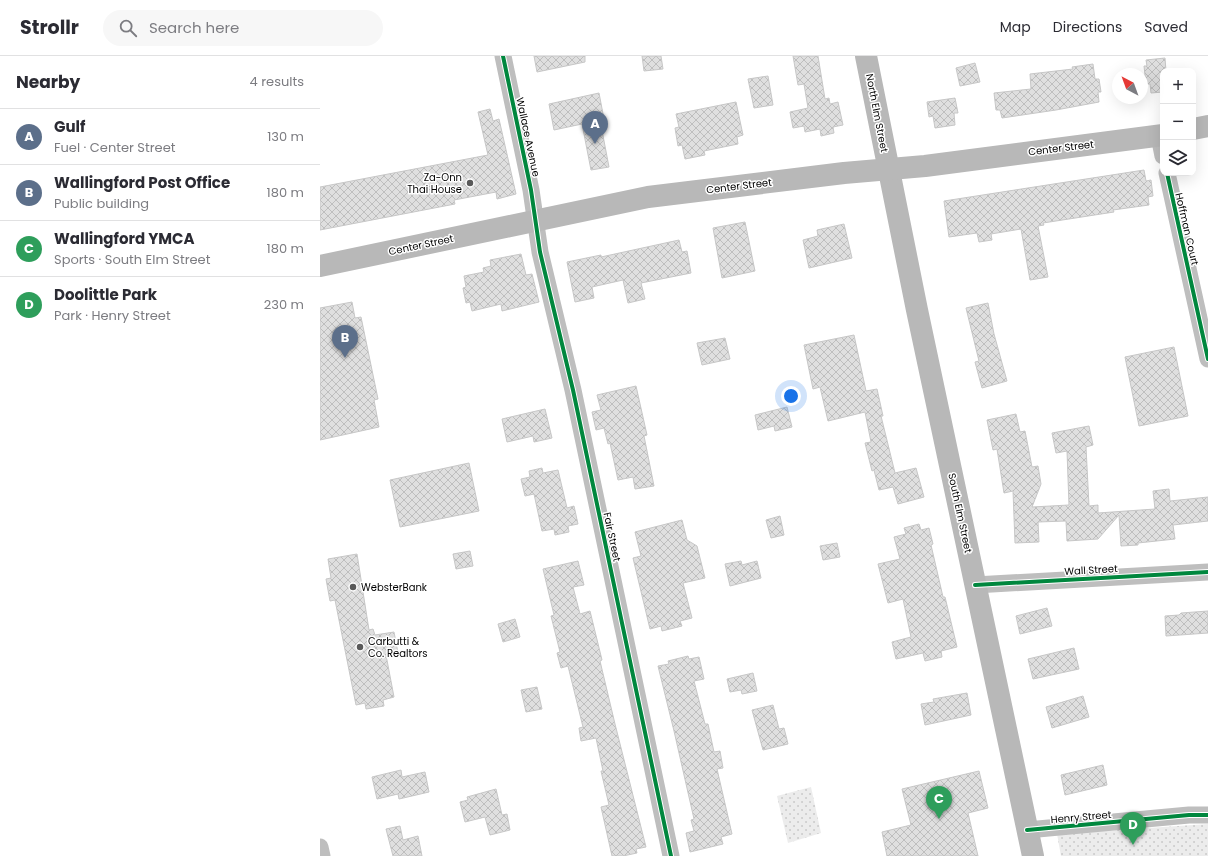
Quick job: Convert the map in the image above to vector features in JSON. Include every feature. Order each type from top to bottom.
[{"type":"main road","name":"North Elm Street","points":[[866,56],[888,170]]},
{"type":"main road","points":[[1196,128],[1208,126]]},
{"type":"main road","name":"Center Street","points":[[320,266],[648,197],[844,173],[925,166],[1026,152],[1160,142]]},
{"type":"main road","name":"South Elm Street","points":[[888,170],[1032,856]]},
{"type":"street","name":"Wallace Avenue","points":[[503,56],[531,190],[535,221]]},
{"type":"street","name":"Hoffman Court","points":[[1168,176],[1208,359]]},
{"type":"street","name":"Fair Street","points":[[535,221],[540,252],[575,398],[671,856]]},
{"type":"street","name":"Wall Street","points":[[975,585],[1208,572]]},
{"type":"street","name":"Henry Street","points":[[1027,830],[1189,815],[1208,815]]},
{"type":"street","points":[[320,847],[322,856]]},
{"type":"shaded area","points":[[811,787],[821,833],[788,843],[777,796]]},
{"type":"shaded area","points":[[1208,824],[1208,856],[1061,856],[1057,834]]},
{"type":"building","points":[[534,56],[585,56],[585,62],[537,72]]},
{"type":"building","points":[[642,56],[661,56],[663,69],[644,71]]},
{"type":"building","points":[[793,56],[818,56],[825,99],[829,98],[830,104],[838,102],[843,125],[833,127],[834,133],[821,136],[820,129],[805,132],[804,126],[793,128],[790,112],[808,108],[804,84],[798,85]]},
{"type":"building","points":[[1165,58],[1166,68],[1160,68],[1160,92],[1151,93],[1150,84],[1148,84],[1148,68],[1144,68],[1144,66],[1147,66],[1146,60]]},
{"type":"building","points":[[975,63],[980,82],[960,86],[956,68]]},
{"type":"building","points":[[1093,64],[1095,79],[1099,79],[1101,92],[1098,92],[1099,102],[1002,118],[1000,110],[996,110],[994,93],[1031,89],[1030,74],[1073,69],[1072,67]]},
{"type":"building","points":[[768,76],[773,105],[754,108],[748,79]]},
{"type":"building","points":[[599,93],[604,119],[600,120],[609,167],[591,170],[582,124],[554,130],[549,104]]},
{"type":"building","points":[[955,98],[958,113],[954,113],[955,125],[935,128],[933,116],[929,117],[927,102]]},
{"type":"building","points":[[736,102],[743,135],[737,137],[738,144],[704,151],[705,155],[685,159],[682,145],[678,146],[675,128],[679,127],[676,114]]},
{"type":"building","points":[[490,109],[493,121],[499,119],[516,194],[497,199],[496,192],[454,200],[455,204],[320,230],[320,187],[488,155],[478,112]]},
{"type":"building","points":[[1144,170],[1146,181],[1151,180],[1153,196],[1148,197],[1149,205],[1043,223],[1044,225],[1038,226],[1048,277],[1030,280],[1021,229],[991,234],[992,240],[979,242],[977,233],[949,237],[944,201]]},
{"type":"building","points":[[745,222],[755,271],[722,278],[713,228]]},
{"type":"building","points":[[844,224],[852,258],[809,268],[803,240],[818,236],[817,230]]},
{"type":"building","points":[[679,240],[682,252],[687,251],[691,273],[641,283],[645,299],[628,303],[623,280],[592,287],[594,298],[575,302],[567,262],[601,255],[601,257]]},
{"type":"building","points":[[521,254],[526,275],[532,274],[539,302],[502,311],[501,304],[472,311],[470,302],[466,303],[463,288],[466,287],[464,276],[484,272],[483,268],[491,266],[490,260]]},
{"type":"building","points":[[352,302],[355,318],[361,317],[378,399],[374,400],[379,427],[320,440],[320,308]]},
{"type":"building","points":[[988,303],[994,334],[1007,381],[982,388],[975,362],[979,361],[966,308]]},
{"type":"building","points":[[854,335],[866,391],[877,389],[883,416],[881,416],[895,473],[916,468],[924,497],[898,504],[893,487],[879,490],[874,470],[872,471],[865,443],[871,442],[865,412],[828,421],[820,387],[813,389],[804,345]]},
{"type":"building","points":[[725,338],[730,359],[702,365],[697,343]]},
{"type":"building","points":[[1174,347],[1188,416],[1139,426],[1125,357]]},
{"type":"building","points":[[636,386],[647,435],[644,436],[654,486],[635,489],[633,477],[618,480],[610,443],[608,444],[604,428],[596,430],[592,412],[601,410],[597,395]]},
{"type":"building","points":[[787,407],[792,427],[775,431],[774,426],[758,430],[755,415]]},
{"type":"building","points":[[545,409],[552,438],[534,442],[533,436],[507,442],[502,419]]},
{"type":"building","points":[[1016,414],[1020,432],[1025,431],[1032,467],[1038,466],[1041,484],[1032,507],[1069,505],[1067,451],[1056,453],[1052,433],[1089,426],[1093,445],[1086,447],[1089,506],[1098,505],[1098,513],[1155,509],[1153,491],[1169,489],[1170,501],[1208,497],[1208,521],[1173,525],[1175,539],[1121,546],[1119,515],[1098,539],[1067,541],[1066,521],[1038,522],[1039,542],[1015,543],[1013,491],[1004,493],[997,449],[993,450],[987,420]]},
{"type":"building","points":[[469,463],[479,511],[400,527],[390,480]]},
{"type":"building","points":[[542,468],[543,473],[558,470],[567,508],[574,506],[578,524],[568,526],[569,532],[555,535],[554,529],[542,531],[534,494],[525,496],[521,479],[530,477],[529,471]]},
{"type":"building","points":[[780,516],[784,535],[771,538],[766,520]]},
{"type":"building","points":[[682,520],[687,540],[697,546],[705,578],[683,583],[692,618],[680,621],[682,626],[662,631],[661,626],[650,629],[633,558],[641,556],[635,532]]},
{"type":"building","points":[[919,524],[921,530],[929,528],[933,544],[931,545],[943,597],[945,597],[957,647],[941,651],[942,657],[925,661],[923,653],[896,659],[892,642],[911,637],[903,599],[888,603],[878,564],[900,559],[894,537],[906,534],[904,528]]},
{"type":"building","points":[[837,543],[840,557],[823,560],[820,546]]},
{"type":"building","points":[[470,551],[473,566],[456,569],[453,554]]},
{"type":"building","points":[[357,554],[369,630],[373,629],[375,635],[394,632],[398,653],[386,655],[394,697],[383,700],[384,706],[366,709],[365,703],[356,705],[335,600],[330,601],[326,579],[331,578],[328,559]]},
{"type":"building","points":[[578,561],[584,585],[573,587],[580,614],[590,611],[602,660],[600,661],[646,847],[636,849],[637,853],[623,856],[612,856],[601,807],[609,805],[601,771],[603,771],[596,738],[581,741],[579,728],[583,727],[568,666],[561,668],[557,653],[560,652],[551,616],[554,615],[543,569]]},
{"type":"building","points":[[741,561],[742,565],[757,561],[761,578],[730,586],[725,564]]},
{"type":"building","points":[[1047,608],[1052,626],[1020,634],[1016,616]]},
{"type":"building","points":[[1208,611],[1208,633],[1166,636],[1165,616]]},
{"type":"building","points":[[515,619],[520,637],[503,642],[498,624]]},
{"type":"building","points":[[1074,648],[1079,669],[1033,679],[1028,659]]},
{"type":"building","points":[[688,656],[689,659],[699,657],[704,679],[694,681],[705,724],[708,724],[714,752],[720,751],[723,768],[717,769],[732,834],[721,837],[723,844],[690,852],[686,833],[694,831],[691,820],[694,819],[658,666],[669,664],[668,661]]},
{"type":"building","points":[[753,673],[757,691],[742,694],[741,690],[730,692],[727,679]]},
{"type":"building","points":[[537,687],[542,709],[526,712],[521,690]]},
{"type":"building","points":[[967,693],[971,715],[925,725],[921,704],[934,702],[933,699]]},
{"type":"building","points":[[1083,696],[1089,717],[1052,728],[1046,707]]},
{"type":"building","points":[[773,705],[779,729],[784,728],[788,744],[763,750],[752,710]]},
{"type":"building","points":[[1103,765],[1107,785],[1065,795],[1061,775]]},
{"type":"building","points":[[401,770],[402,777],[425,772],[429,792],[399,799],[398,794],[377,799],[372,777]]},
{"type":"building","points":[[979,771],[988,808],[968,813],[978,856],[887,856],[882,832],[911,825],[902,789]]},
{"type":"building","points":[[496,789],[502,815],[507,814],[510,830],[490,835],[485,817],[465,822],[460,802],[468,800],[467,797]]},
{"type":"building","points":[[400,826],[403,840],[418,836],[422,856],[393,856],[386,829]]},
{"type":"cycle path","points":[[503,56],[531,190],[540,252],[573,390],[671,856]]},
{"type":"cycle path","points":[[1168,176],[1208,359]]},
{"type":"cycle path","points":[[975,585],[1208,572]]},
{"type":"cycle path","points":[[1027,830],[1189,815],[1208,815]]},
{"type":"place","name":"Gulf","points":[[595,144]]},
{"type":"place","name":"Za-Onn Thai House","points":[[470,183]]},
{"type":"place","name":"Wallingford Post Office","points":[[345,358]]},
{"type":"place","name":"WebsterBank","points":[[353,587]]},
{"type":"place","name":"Carbutti & Co. Realtors","points":[[360,647]]},
{"type":"place","name":"Wallingford YMCA","points":[[939,819]]},
{"type":"place","name":"Doolittle Park","points":[[1133,845]]}]
